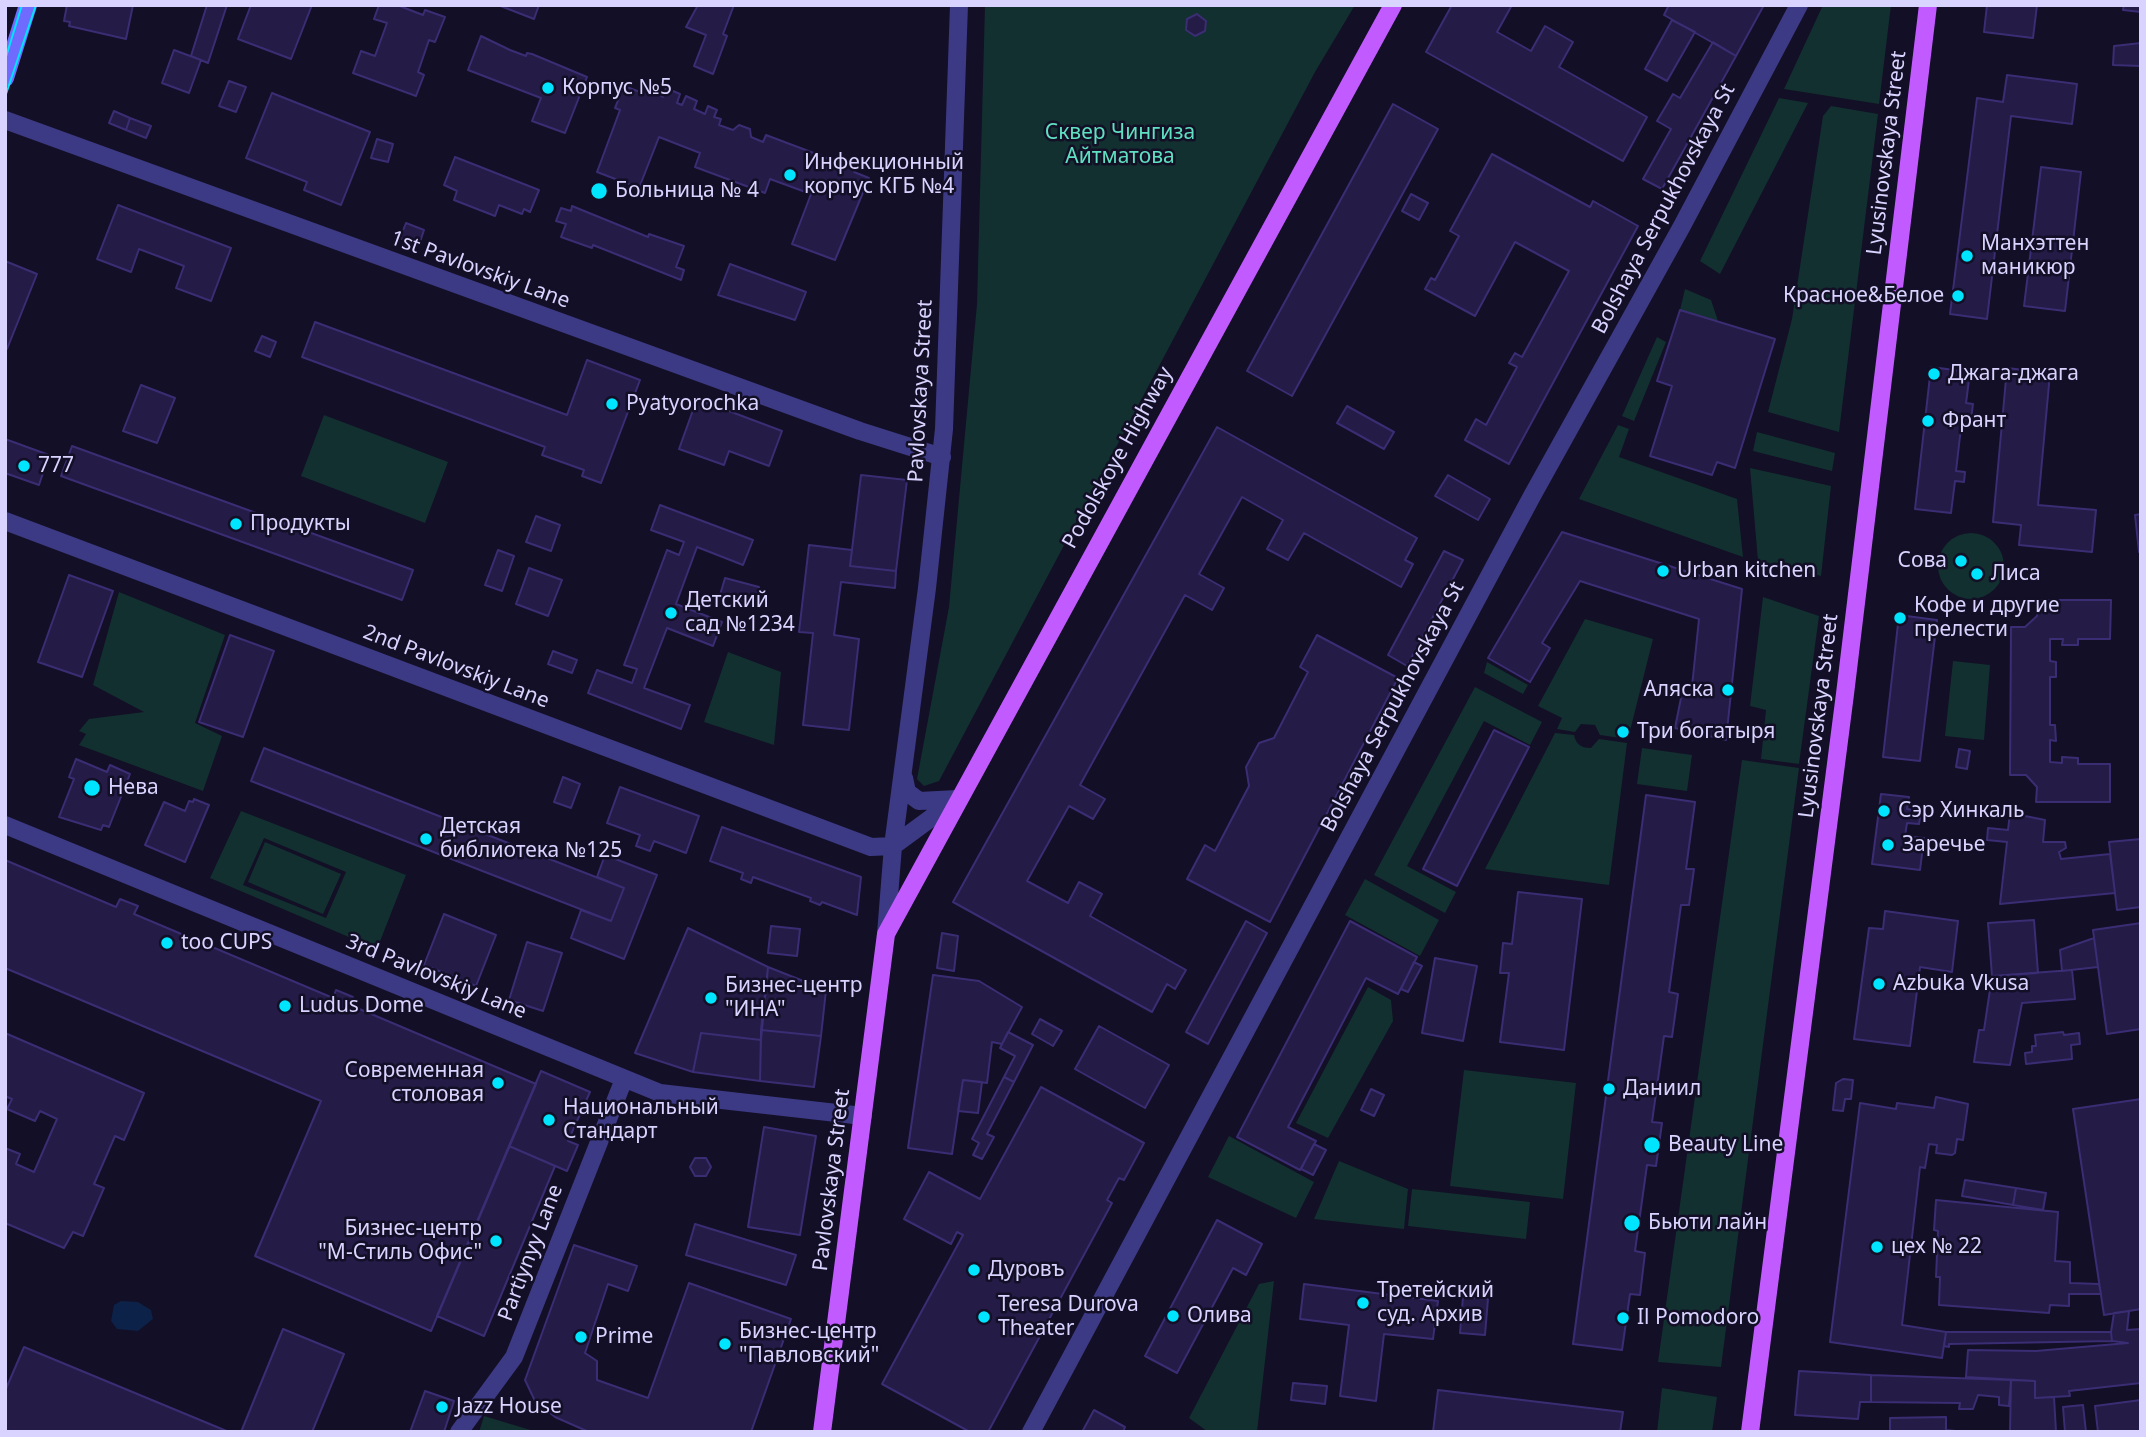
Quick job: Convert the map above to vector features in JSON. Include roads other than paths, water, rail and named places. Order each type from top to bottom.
[{"type":"main road","points":[[5,78],[28,5]]},
{"type":"main road","name":"Podolskoye Highway","points":[[886,934],[957,799],[1393,5]]},
{"type":"main road","name":"Lyusinovskaya Street","points":[[1750,1432],[1845,694],[1928,5]]},
{"type":"main road","name":"Pavlovskaya Street","points":[[822,1432],[886,934]]},
{"type":"street","name":"Pavlovskaya Street","points":[[886,934],[893,846],[904,778],[942,457],[959,5]]},
{"type":"street","name":"Bolshaya Serpukhovskaya St","points":[[1031,1432],[1526,507],[1676,238],[1799,5]]},
{"type":"street","name":"1st Pavlovskiy Lane","points":[[5,120],[860,431],[942,457]]},
{"type":"street","name":"2nd Pavlovskiy Lane","points":[[5,521],[772,811],[871,847],[893,846]]},
{"type":"street","points":[[904,778],[906,792],[919,801],[957,799]]},
{"type":"street","points":[[893,846],[957,799]]},
{"type":"street","name":"3rd Pavlovskiy Lane","points":[[5,825],[660,1093],[863,1116]]},
{"type":"street","name":"Partiynyy Lane","points":[[459,1432],[514,1357],[624,1079]]},
{"type":"water","points":[[121,1301],[138,1302],[151,1310],[153,1319],[138,1331],[117,1329],[111,1321],[114,1305]]},
{"type":"tram line","points":[[5,60],[22,5]]},
{"type":"tram line","points":[[5,97],[36,5]]},
{"type":"place","name":"Корпус №5","points":[[548,88]]},
{"type":"place","name":"Инфекционный корпус КГБ №4","points":[[790,175]]},
{"type":"place","name":"Больница № 4","points":[[599,191]]},
{"type":"place","name":"Манхэттен маникюр","points":[[1967,256]]},
{"type":"place","name":"Красное&Белое","points":[[1958,296]]},
{"type":"place","name":"Джага-джага","points":[[1934,374]]},
{"type":"place","name":"Pyatyorochka","points":[[612,404]]},
{"type":"place","name":"Франт","points":[[1928,421]]},
{"type":"place","name":"777","points":[[24,466]]},
{"type":"place","name":"Продукты","points":[[236,524]]},
{"type":"place","name":"Сова","points":[[1961,561]]},
{"type":"place","name":"Urban kitchen","points":[[1663,571]]},
{"type":"place","name":"Лиса","points":[[1977,574]]},
{"type":"place","name":"Детский сад №1234","points":[[671,613]]},
{"type":"place","name":"Кофе и другие прелести","points":[[1900,618]]},
{"type":"place","name":"Аляска","points":[[1728,690]]},
{"type":"place","name":"Три богатыря","points":[[1623,732]]},
{"type":"place","name":"Нева","points":[[92,788]]},
{"type":"place","name":"Сэр Хинкаль","points":[[1884,811]]},
{"type":"place","name":"Детская библиотека №125","points":[[426,839]]},
{"type":"place","name":"Заречье","points":[[1888,845]]},
{"type":"place","name":"too CUPS","points":[[167,943]]},
{"type":"place","name":"Azbuka Vkusa","points":[[1879,984]]},
{"type":"place","name":"Бизнес-центр \"ИНА\"","points":[[711,998]]},
{"type":"place","name":"Ludus Dome","points":[[285,1006]]},
{"type":"place","name":"Современная столовая","points":[[498,1083]]},
{"type":"place","name":"Даниил","points":[[1609,1089]]},
{"type":"place","name":"Национальный Стандарт","points":[[549,1120]]},
{"type":"place","name":"Beauty Line","points":[[1652,1145]]},
{"type":"place","name":"Бьюти лайн","points":[[1632,1223]]},
{"type":"place","name":"Бизнес-центр \"М-Стиль Офис\"","points":[[496,1241]]},
{"type":"place","name":"цех № 22","points":[[1877,1247]]},
{"type":"place","name":"Дуровъ","points":[[974,1270]]},
{"type":"place","name":"Третейский суд. Архив","points":[[1363,1303]]},
{"type":"place","name":"Олива","points":[[1173,1316]]},
{"type":"place","name":"Teresa Durova Theater","points":[[984,1317]]},
{"type":"place","name":"Il Pomodoro","points":[[1623,1318]]},
{"type":"place","name":"Prime","points":[[581,1337]]},
{"type":"place","name":"Бизнес-центр \"Павловский\"","points":[[725,1344]]},
{"type":"place","name":"Jazz House","points":[[442,1407]]},
{"type":"park label","name":"Сквер Чингиза Айтматова","points":[[1120,145]]}]
